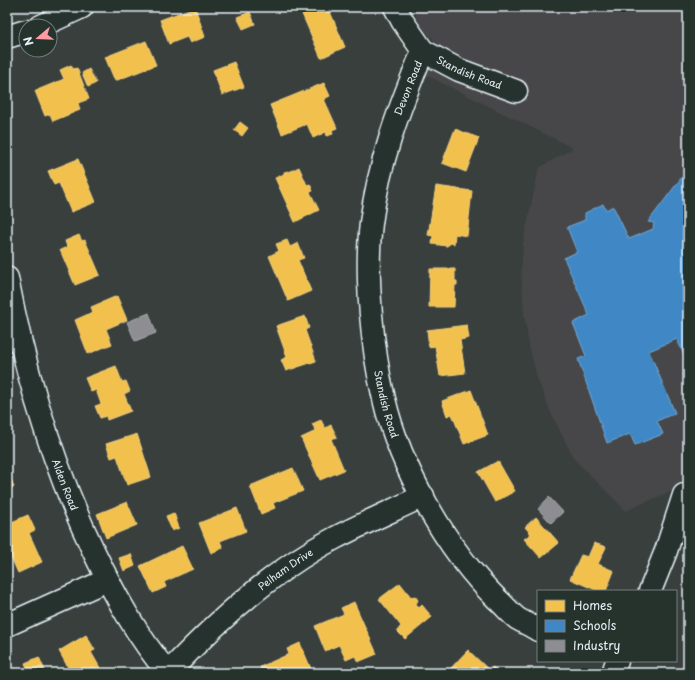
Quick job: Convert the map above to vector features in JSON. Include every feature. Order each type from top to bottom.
[{"type":"street","points":[[58,18],[82,7]]},
{"type":"street","name":"Devon Road","points":[[392,130],[423,52],[395,7]]},
{"type":"street","points":[[7,37],[18,34]]},
{"type":"street","name":"Standish Road","points":[[423,52],[459,70],[516,91]]},
{"type":"street","name":"Standish Road","points":[[392,130],[380,175],[371,224],[369,275],[375,352],[384,401],[402,452],[423,496],[447,539],[483,585],[517,618],[537,629]]},
{"type":"street","name":"Alden Road","points":[[7,278],[18,335],[37,406],[54,458],[81,525],[124,613],[148,649],[168,673]]},
{"type":"street","points":[[650,590],[666,551],[684,495]]},
{"type":"street","name":"Pelham Drive","points":[[168,673],[197,642],[246,599],[293,564],[334,538],[423,496]]},
{"type":"street","points":[[7,625],[107,580]]},
{"type":"street","points":[[613,673],[617,662]]},
{"type":"shaded area","points":[[414,7],[688,7],[688,494],[671,491],[626,511],[574,459],[551,413],[537,378],[529,346],[524,314],[521,272],[523,243],[539,168],[573,148],[426,75],[433,38],[420,31]]},
{"type":"building: Homes","points":[[195,7],[205,37],[190,43],[187,37],[169,44],[160,20]]},
{"type":"building: Homes","points":[[318,7],[328,7],[345,47],[321,58],[302,14]]},
{"type":"building: Homes","points":[[250,12],[255,24],[243,29],[237,17]]},
{"type":"building: Homes","points":[[146,41],[156,65],[115,81],[105,57]]},
{"type":"building: Homes","points":[[234,62],[244,87],[222,95],[213,70]]},
{"type":"building: Homes","points":[[71,65],[73,69],[77,68],[89,99],[78,103],[80,110],[53,121],[50,114],[45,116],[35,91],[64,79],[60,70]]},
{"type":"building: Homes","points":[[89,69],[96,83],[88,87],[82,73]]},
{"type":"building: Homes","points":[[324,83],[330,96],[324,99],[337,128],[332,130],[333,134],[327,136],[326,132],[313,138],[307,124],[282,134],[270,105]]},
{"type":"building: Homes","points":[[240,122],[248,128],[242,136],[234,130]]},
{"type":"building: Homes","points":[[455,129],[479,138],[466,172],[442,163]]},
{"type":"building: Homes","points":[[78,159],[96,202],[71,212],[59,183],[54,185],[48,171]]},
{"type":"building: Homes","points":[[299,167],[307,185],[310,184],[313,191],[310,192],[319,210],[295,222],[275,178],[284,174],[284,172],[289,172]]},
{"type":"building: Homes","points":[[436,186],[472,191],[467,236],[455,234],[454,244],[451,243],[447,246],[432,244],[433,236],[428,235]]},
{"type":"building: Homes","points":[[79,235],[82,241],[85,240],[100,275],[75,285],[60,250],[67,247],[65,241]]},
{"type":"building: Homes","points":[[287,240],[290,247],[298,243],[304,258],[298,260],[311,291],[288,301],[269,256],[279,251],[276,244]]},
{"type":"building: Homes","points":[[430,269],[455,269],[455,281],[457,281],[457,285],[455,285],[454,307],[429,307]]},
{"type":"building: Homes","points":[[117,296],[127,320],[106,329],[112,344],[88,354],[75,320],[93,312],[91,307]]},
{"type":"building: Homes","points":[[305,316],[309,328],[305,330],[316,361],[286,371],[281,360],[287,357],[276,326]]},
{"type":"building: Homes","points":[[467,325],[469,338],[460,340],[465,373],[440,376],[435,346],[429,347],[427,330]]},
{"type":"building: Homes","points":[[116,366],[122,382],[126,381],[130,391],[124,394],[131,411],[107,420],[106,416],[100,418],[95,406],[101,404],[96,390],[91,392],[85,378]]},
{"type":"building: Homes","points":[[471,390],[488,435],[464,444],[452,414],[447,416],[442,401]]},
{"type":"building: Homes","points":[[321,420],[325,428],[331,425],[337,437],[331,439],[344,470],[320,480],[301,438],[316,431],[312,424]]},
{"type":"building: Homes","points":[[137,434],[151,477],[127,485],[117,456],[111,458],[106,444]]},
{"type":"building: Homes","points":[[498,461],[515,491],[495,502],[478,472]]},
{"type":"building: Homes","points":[[293,468],[303,491],[273,503],[275,508],[261,514],[250,486]]},
{"type":"building: Homes","points":[[8,472],[14,487],[7,490],[7,473]]},
{"type":"building: Homes","points":[[127,502],[137,525],[106,538],[97,514]]},
{"type":"building: Homes","points":[[237,508],[246,531],[220,541],[223,548],[211,553],[199,523]]},
{"type":"building: Homes","points":[[174,513],[179,528],[172,531],[166,516]]},
{"type":"building: Homes","points":[[28,515],[35,530],[29,533],[42,562],[18,573],[10,555],[7,557],[7,524]]},
{"type":"building: Homes","points":[[536,517],[559,543],[541,558],[524,539],[531,534],[525,527]]},
{"type":"building: Homes","points":[[594,543],[606,547],[598,564],[614,571],[606,590],[596,590],[570,579],[581,555],[588,557]]},
{"type":"building: Homes","points":[[182,546],[193,569],[164,582],[166,587],[153,593],[140,566]]},
{"type":"building: Homes","points":[[131,554],[135,566],[124,571],[119,558]]},
{"type":"building: Homes","points":[[400,583],[411,597],[415,596],[418,600],[416,604],[419,608],[422,605],[432,617],[405,639],[397,631],[401,626],[379,599]]},
{"type":"building: Homes","points":[[354,602],[377,654],[358,662],[355,656],[346,660],[339,645],[325,651],[315,626],[344,614],[341,608]]},
{"type":"building: Homes","points":[[86,635],[95,650],[91,652],[103,673],[71,673],[59,651]]},
{"type":"building: Homes","points":[[300,643],[312,671],[308,673],[262,673],[260,667],[289,654],[287,649]]},
{"type":"building: Homes","points":[[468,650],[490,671],[493,667],[499,673],[455,673],[450,669]]},
{"type":"building: Homes","points":[[39,657],[46,673],[16,673],[27,668],[25,663]]},
{"type":"building: Schools","points":[[688,169],[688,365],[677,339],[649,351],[675,413],[657,421],[663,434],[635,445],[630,434],[607,443],[578,359],[586,356],[573,323],[589,315],[564,258],[577,252],[567,227],[585,220],[585,213],[603,204],[606,210],[613,206],[629,239],[653,229],[654,223],[648,222]]},
{"type":"building: Industry","points":[[149,313],[156,333],[135,341],[127,322]]},
{"type":"building: Industry","points":[[549,497],[563,512],[551,523],[538,509]]}]
